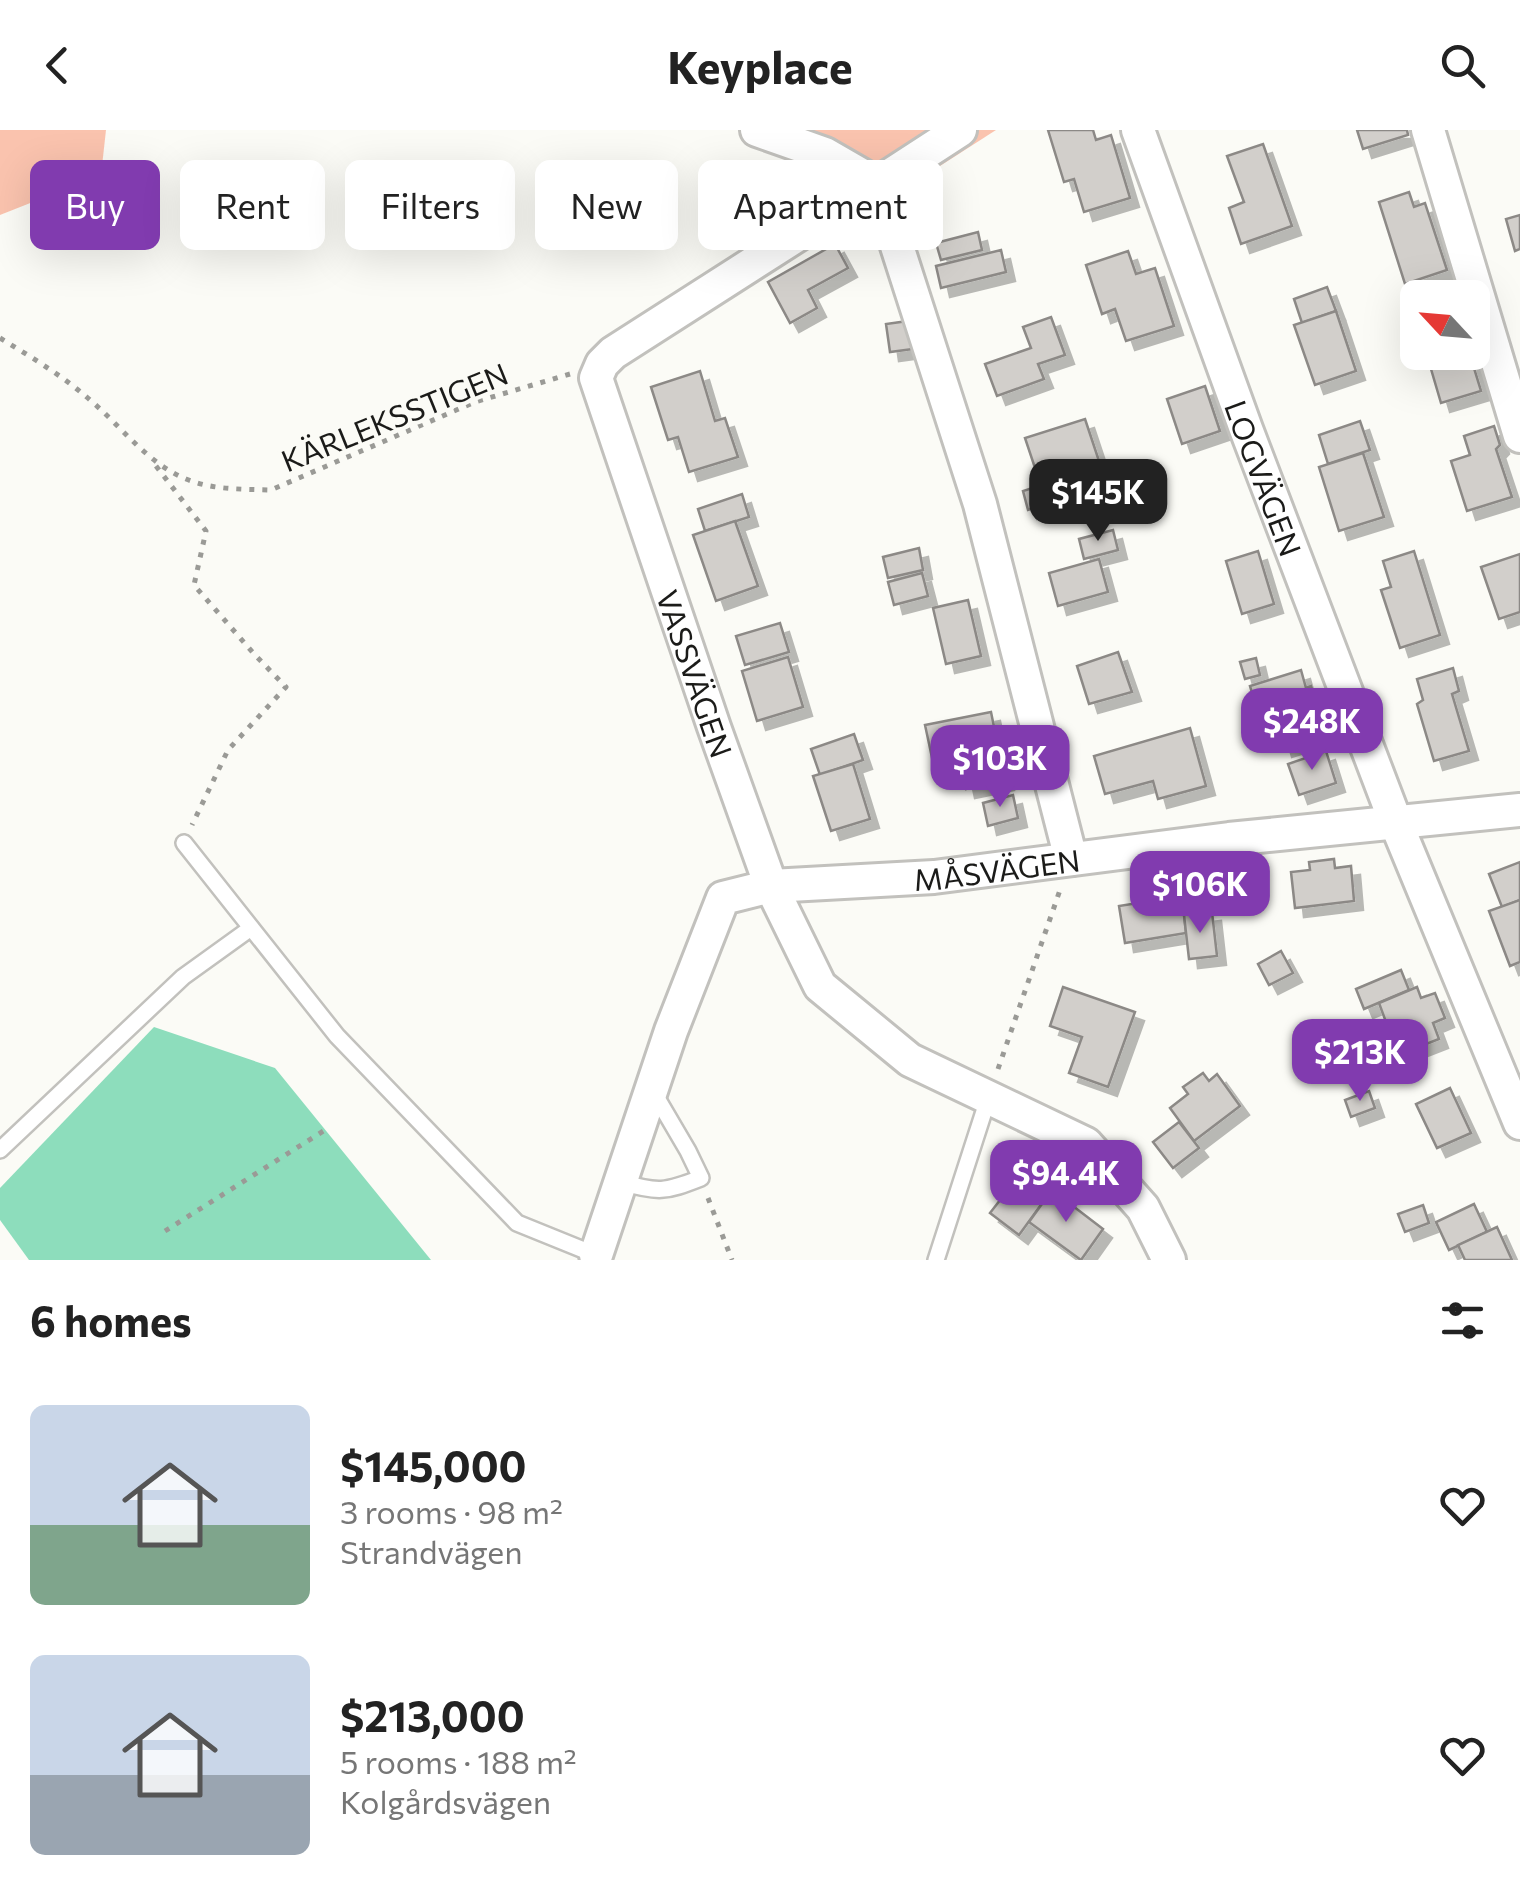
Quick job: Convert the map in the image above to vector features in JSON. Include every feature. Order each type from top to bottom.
[{"type":"street","points":[[757,130],[836,160]]},
{"type":"street","points":[[914,160],[960,130]]},
{"type":"street","name":"LOGVÄGEN","points":[[1138,130],[1246,429],[1396,823],[1520,1123]]},
{"type":"street","points":[[1428,130],[1520,436]]},
{"type":"street","points":[[602,364],[613,353],[774,250]]},
{"type":"street","points":[[898,250],[980,504],[1070,859]]},
{"type":"street","name":"VASSVÄGEN","points":[[602,364],[596,378],[714,726],[772,886],[820,986],[910,1060],[1086,1144],[1143,1208],[1169,1260]]},
{"type":"street","name":"MÅSVÄGEN","points":[[772,886],[934,876],[1229,839],[1520,810]]},
{"type":"street","points":[[595,1257],[723,898],[772,886]]},
{"type":"lane","points":[[184,843],[336,1036],[517,1223],[595,1257]]},
{"type":"lane","points":[[0,1150],[183,977],[250,928]]},
{"type":"lane","points":[[620,1182],[648,1190],[668,1190],[700,1178],[652,1089]]},
{"type":"lane","points":[[936,1260],[988,1099]]},
{"type":"path","name":"KÄRLEKSSTIGEN","points":[[0,338],[89,398],[164,468],[208,486],[270,490],[476,402],[602,364]]},
{"type":"path","name":"KÄRLEKSSTIGEN","points":[[148,456],[206,531],[194,585],[286,686],[228,750],[184,843]]},
{"type":"path","points":[[988,1099],[1070,859]]},
{"type":"path","points":[[165,1231],[325,1130]]},
{"type":"path","points":[[700,1178],[732,1260]]},
{"type":"shaded area","points":[[0,130],[106,130],[103,160],[30,160],[30,203],[0,215]]},
{"type":"shaded area","points":[[807,130],[996,130],[943,164],[943,160],[800,160]]},
{"type":"shaded area","points":[[154,1027],[275,1068],[431,1260],[29,1260],[0,1220],[0,1188]]},
{"type":"building","points":[[1048,130],[1093,130],[1096,140],[1111,135],[1130,198],[1084,212],[1074,179],[1064,182]]},
{"type":"building","points":[[1357,130],[1407,130],[1408,135],[1363,149]]},
{"type":"building","points":[[1263,144],[1292,226],[1241,244],[1229,208],[1244,202],[1227,156]]},
{"type":"building","points":[[1409,192],[1414,207],[1425,203],[1447,270],[1404,280],[1379,202]]},
{"type":"building","points":[[1520,215],[1520,249],[1515,251],[1506,219]]},
{"type":"building","points":[[978,232],[982,250],[941,260],[938,250],[943,250],[943,241]]},
{"type":"building","points":[[824,250],[838,250],[848,268],[808,290],[817,308],[790,323],[768,282]]},
{"type":"building","points":[[1001,250],[1006,272],[941,288],[936,266]]},
{"type":"building","points":[[1128,251],[1136,274],[1155,268],[1174,326],[1126,341],[1115,309],[1102,314],[1086,265]]},
{"type":"building","points":[[1327,287],[1336,311],[1302,323],[1294,299]]},
{"type":"building","points":[[1336,311],[1356,371],[1315,385],[1294,325]]},
{"type":"building","points":[[1051,317],[1065,355],[1038,364],[1044,379],[997,396],[985,364],[1031,348],[1023,327]]},
{"type":"building","points":[[908,321],[913,349],[890,352],[886,324]]},
{"type":"building","points":[[1431,370],[1475,370],[1481,391],[1441,403]]},
{"type":"building","points":[[700,371],[715,421],[725,418],[738,457],[689,472],[678,437],[668,440],[651,387]]},
{"type":"building","points":[[1205,386],[1220,431],[1182,444],[1167,399]]},
{"type":"building","points":[[1085,419],[1099,461],[1039,480],[1025,438]]},
{"type":"building","points":[[1360,421],[1370,450],[1328,464],[1319,435]]},
{"type":"building","points":[[1494,426],[1500,445],[1496,449],[1512,497],[1467,511],[1451,461],[1470,455],[1464,436]]},
{"type":"building","points":[[1363,453],[1384,517],[1339,531],[1319,467]]},
{"type":"building","points":[[1066,477],[1072,496],[1028,510],[1023,491]]},
{"type":"building","points":[[742,494],[749,517],[705,531],[698,509]]},
{"type":"building","points":[[735,521],[758,586],[716,601],[693,535]]},
{"type":"building","points":[[1113,530],[1118,550],[1084,559],[1079,539]]},
{"type":"building","points":[[919,548],[923,570],[888,578],[883,557]]},
{"type":"building","points":[[1258,551],[1274,604],[1242,614],[1226,561]]},
{"type":"building","points":[[1414,551],[1440,635],[1400,648],[1381,590],[1391,587],[1383,561]]},
{"type":"building","points":[[1520,554],[1520,612],[1499,619],[1481,567]]},
{"type":"building","points":[[1099,559],[1108,592],[1058,606],[1049,573]]},
{"type":"building","points":[[922,573],[928,596],[894,605],[888,582]]},
{"type":"building","points":[[968,600],[981,656],[946,664],[933,608]]},
{"type":"building","points":[[780,623],[789,652],[745,665],[736,636]]},
{"type":"building","points":[[1118,652],[1132,692],[1089,704],[1077,666]]},
{"type":"building","points":[[788,657],[803,707],[757,721],[742,671]]},
{"type":"building","points":[[1256,658],[1260,675],[1245,679],[1240,662]]},
{"type":"building","points":[[1453,668],[1459,691],[1452,694],[1469,751],[1434,761],[1417,704],[1423,700],[1417,679]]},
{"type":"building","points":[[1301,670],[1319,711],[1311,713],[1318,737],[1283,748],[1276,723],[1279,718],[1261,723],[1250,686]]},
{"type":"building","points":[[991,712],[1005,781],[966,789],[960,761],[934,767],[925,725]]},
{"type":"building","points":[[1190,728],[1206,786],[1158,799],[1153,781],[1105,794],[1094,756]]},
{"type":"building","points":[[854,734],[863,760],[820,775],[811,749]]},
{"type":"building","points":[[1326,751],[1336,783],[1299,795],[1288,764]]},
{"type":"building","points":[[853,764],[870,819],[831,831],[813,776]]},
{"type":"building","points":[[1013,795],[1018,818],[988,826],[983,803]]},
{"type":"building","points":[[1334,859],[1335,868],[1351,866],[1354,901],[1295,908],[1291,872],[1310,870],[1309,862]]},
{"type":"building","points":[[1520,862],[1520,900],[1502,907],[1489,874]]},
{"type":"building","points":[[1182,896],[1186,933],[1125,943],[1119,906]]},
{"type":"building","points":[[1520,900],[1520,962],[1510,966],[1489,911]]},
{"type":"building","points":[[1212,912],[1217,956],[1189,959],[1184,915]]},
{"type":"building","points":[[1281,951],[1293,973],[1269,985],[1258,964]]},
{"type":"building","points":[[1401,970],[1409,990],[1364,1009],[1356,989]]},
{"type":"building","points":[[1063,987],[1135,1012],[1108,1087],[1069,1073],[1082,1037],[1050,1026]]},
{"type":"building","points":[[1417,987],[1421,998],[1435,993],[1445,1018],[1433,1023],[1439,1039],[1383,1061],[1370,1028],[1386,1022],[1379,1003]]},
{"type":"building","points":[[1203,1073],[1209,1081],[1217,1074],[1240,1106],[1194,1141],[1170,1108],[1188,1094],[1183,1087]]},
{"type":"building","points":[[1450,1088],[1471,1133],[1437,1148],[1416,1104]]},
{"type":"building","points":[[1369,1091],[1375,1108],[1351,1117],[1345,1100]]},
{"type":"building","points":[[1179,1122],[1199,1148],[1173,1168],[1153,1142]]},
{"type":"building","points":[[1018,1177],[1046,1198],[1019,1235],[990,1213]]},
{"type":"building","points":[[1052,1190],[1103,1229],[1081,1260],[1029,1222]]},
{"type":"building","points":[[1474,1204],[1487,1232],[1449,1250],[1436,1222]]},
{"type":"building","points":[[1423,1205],[1429,1223],[1405,1232],[1398,1214]]},
{"type":"building","points":[[1497,1227],[1512,1260],[1465,1260],[1458,1245]]}]
